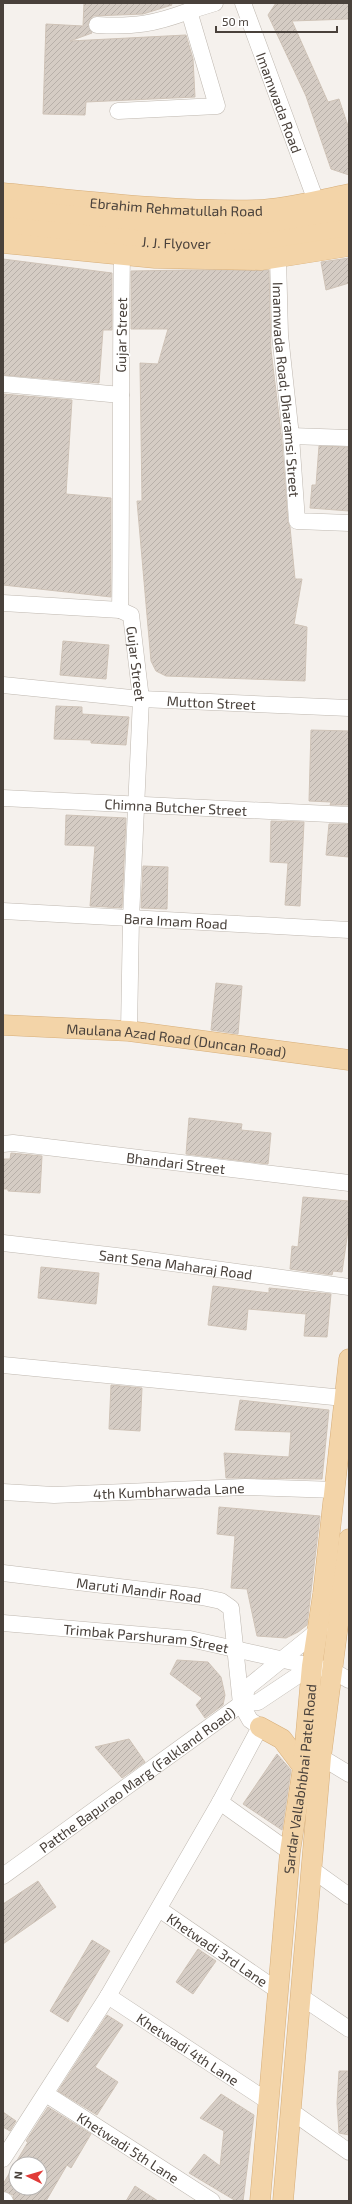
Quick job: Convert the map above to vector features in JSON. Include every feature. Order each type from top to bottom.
[{"type":"main road","name":"Ebrahim Rehmatullah Road","points":[[3,192],[158,208],[258,210],[349,194]]},
{"type":"main road","points":[[3,209],[157,224],[259,226],[349,211]]},
{"type":"main road","name":"J. J. Flyover","points":[[3,227],[156,242],[260,244],[349,230]]},
{"type":"main road","points":[[3,243],[163,258],[261,260],[349,246]]},
{"type":"main road","name":"Maulana Azad Road (Duncan Road)","points":[[3,1025],[129,1031],[349,1060]]},
{"type":"main road","name":"Sardar Vallabhbhai Patel Road","points":[[260,2201],[290,1852],[303,1767],[312,1666],[318,1632],[336,1490],[349,1359]]},
{"type":"main road","name":"Sardar Vallabhbhai Patel Road","points":[[283,2201],[310,1868],[321,1756],[341,1676],[349,1539]]},
{"type":"main road","points":[[260,1727],[282,1739],[303,1767]]},
{"type":"street","points":[[97,25],[128,26],[159,22],[215,3]]},
{"type":"street","name":"Imamwada Road","points":[[243,3],[316,201]]},
{"type":"street","points":[[118,111],[217,106],[189,11]]},
{"type":"street","name":"Gujar Street","points":[[122,254],[121,395],[123,482],[120,610],[131,614],[141,699],[131,918],[129,1031]]},
{"type":"street","name":"Imamwada Road; Dharamsi Street","points":[[278,258],[280,335],[291,436],[297,520],[349,523]]},
{"type":"street","points":[[3,384],[121,395]]},
{"type":"street","points":[[291,436],[349,438]]},
{"type":"street","points":[[3,603],[120,610]]},
{"type":"street","name":"Mutton Street","points":[[3,684],[141,699],[349,708]]},
{"type":"street","name":"Chimna Butcher Street","points":[[3,798],[349,815]]},
{"type":"street","name":"Bara Imam Road","points":[[3,911],[349,930]]},
{"type":"street","name":"Bhandari Street","points":[[3,1144],[13,1143],[136,1156],[349,1183]]},
{"type":"street","name":"Sant Sena Maharaj Road","points":[[3,1243],[349,1287]]},
{"type":"street","points":[[3,1365],[344,1398]]},
{"type":"street","name":"4th Kumbharwada Lane","points":[[3,1492],[54,1495],[245,1487],[336,1490]]},
{"type":"street","name":"Maruti Mandir Road","points":[[3,1573],[202,1597],[221,1601],[231,1608],[234,1649]]},
{"type":"street","name":"Patthe Bapurao Marg (Falkland Road)","points":[[3,1876],[241,1704],[248,1687],[318,1632],[345,1598]]},
{"type":"street","name":"Trimbak Parshuram Street","points":[[3,1623],[190,1638],[234,1649],[241,1704]]},
{"type":"street","points":[[234,1649],[282,1661],[312,1666],[341,1676]]},
{"type":"street","points":[[5,2153],[46,2094],[108,1996],[220,1802],[260,1727],[250,1720],[241,1704],[258,1702],[312,1666]]},
{"type":"street","points":[[321,1756],[349,1774]]},
{"type":"street","points":[[220,1802],[290,1852]]},
{"type":"street","points":[[310,1868],[349,1896]]},
{"type":"street","name":"Khetwadi 3rd Lane","points":[[158,1909],[277,1990]]},
{"type":"street","name":"Khetwadi 4th Lane","points":[[108,1996],[269,2102]]},
{"type":"street","points":[[300,1996],[349,2029]]},
{"type":"street","name":"Khetwadi 5th Lane","points":[[46,2094],[212,2201]]},
{"type":"street","points":[[290,2111],[349,2152]]},
{"type":"building","points":[[84,3],[171,3],[172,5],[143,14],[93,16],[88,24],[92,33],[70,41],[186,35],[193,59],[195,97],[86,102],[85,115],[43,114],[46,24],[83,26]]},
{"type":"building","points":[[276,3],[349,3],[349,19],[292,21],[328,102],[339,99],[349,129],[349,175],[331,169],[306,96],[268,15]]},
{"type":"building","points":[[349,258],[349,283],[326,290],[321,262]]},
{"type":"building","points":[[3,259],[112,273],[112,330],[103,330],[99,383],[3,375]]},
{"type":"building","points":[[269,270],[271,350],[282,441],[288,522],[290,527],[295,579],[302,579],[294,624],[307,627],[305,681],[166,676],[156,671],[151,661],[137,501],[142,501],[140,363],[158,364],[168,329],[131,329],[131,271]]},
{"type":"building","points":[[3,394],[72,400],[66,494],[111,498],[111,597],[3,585]]},
{"type":"building","points":[[319,446],[349,447],[349,511],[310,508],[312,485],[316,485]]},
{"type":"building","points":[[63,641],[109,645],[106,679],[60,675]]},
{"type":"building","points":[[56,706],[82,707],[82,714],[129,717],[126,745],[91,743],[91,740],[54,739]]},
{"type":"building","points":[[311,730],[349,731],[349,805],[330,805],[331,802],[309,801]]},
{"type":"building","points":[[66,815],[126,818],[122,908],[90,906],[95,846],[65,845]]},
{"type":"building","points":[[271,821],[304,822],[300,906],[285,905],[288,863],[270,862]]},
{"type":"building","points":[[329,824],[349,824],[349,857],[326,855]]},
{"type":"building","points":[[143,866],[168,867],[167,909],[141,908]]},
{"type":"building","points":[[216,983],[242,986],[238,1034],[211,1030]]},
{"type":"building","points":[[189,1118],[242,1124],[241,1130],[271,1133],[268,1164],[186,1154]]},
{"type":"building","points":[[11,1153],[42,1156],[40,1193],[8,1191],[8,1189],[3,1189],[3,1159],[10,1159]]},
{"type":"building","points":[[303,1197],[349,1201],[349,1224],[342,1272],[333,1271],[332,1275],[290,1269],[292,1246],[298,1247]]},
{"type":"building","points":[[41,1267],[99,1273],[96,1304],[38,1298]]},
{"type":"building","points":[[213,1286],[269,1293],[269,1288],[331,1294],[327,1337],[304,1336],[306,1314],[248,1309],[246,1330],[208,1325]]},
{"type":"building","points":[[111,1385],[142,1388],[140,1431],[109,1429]]},
{"type":"building","points":[[240,1400],[329,1410],[322,1479],[226,1478],[224,1453],[289,1457],[291,1432],[235,1430]]},
{"type":"building","points":[[219,1507],[320,1516],[307,1625],[298,1632],[286,1638],[257,1636],[247,1589],[231,1588],[235,1536],[217,1534]]},
{"type":"building","points":[[177,1660],[208,1662],[221,1677],[225,1695],[223,1705],[205,1718],[196,1705],[202,1698],[170,1674]]},
{"type":"building","points":[[129,1739],[145,1762],[122,1778],[95,1747]]},
{"type":"building","points":[[277,1754],[291,1770],[282,1830],[243,1804]]},
{"type":"building","points":[[38,1881],[56,1907],[3,1944],[3,1904]]},
{"type":"building","points":[[92,1940],[110,1951],[68,2022],[50,2011]]},
{"type":"building","points":[[198,1949],[216,1961],[193,1994],[176,1982]]},
{"type":"building","points":[[107,2015],[123,2025],[95,2067],[118,2082],[97,2115],[58,2091]]},
{"type":"building","points":[[339,2071],[349,2071],[349,2135],[339,2133],[337,2103]]},
{"type":"building","points":[[221,2094],[254,2115],[243,2201],[236,2201],[189,2173],[204,2154],[220,2166],[224,2131],[200,2118]]},
{"type":"building","points":[[48,2107],[91,2134],[71,2168],[67,2165],[46,2201],[14,2201],[13,2196],[48,2196],[48,2156],[20,2156],[28,2142],[26,2141]]},
{"type":"building","points":[[3,2112],[16,2121],[10,2131],[3,2127]]},
{"type":"building","points":[[8,2176],[8,2193],[3,2191],[3,2184]]},
{"type":"building","points":[[135,2186],[158,2201],[126,2201]]}]
